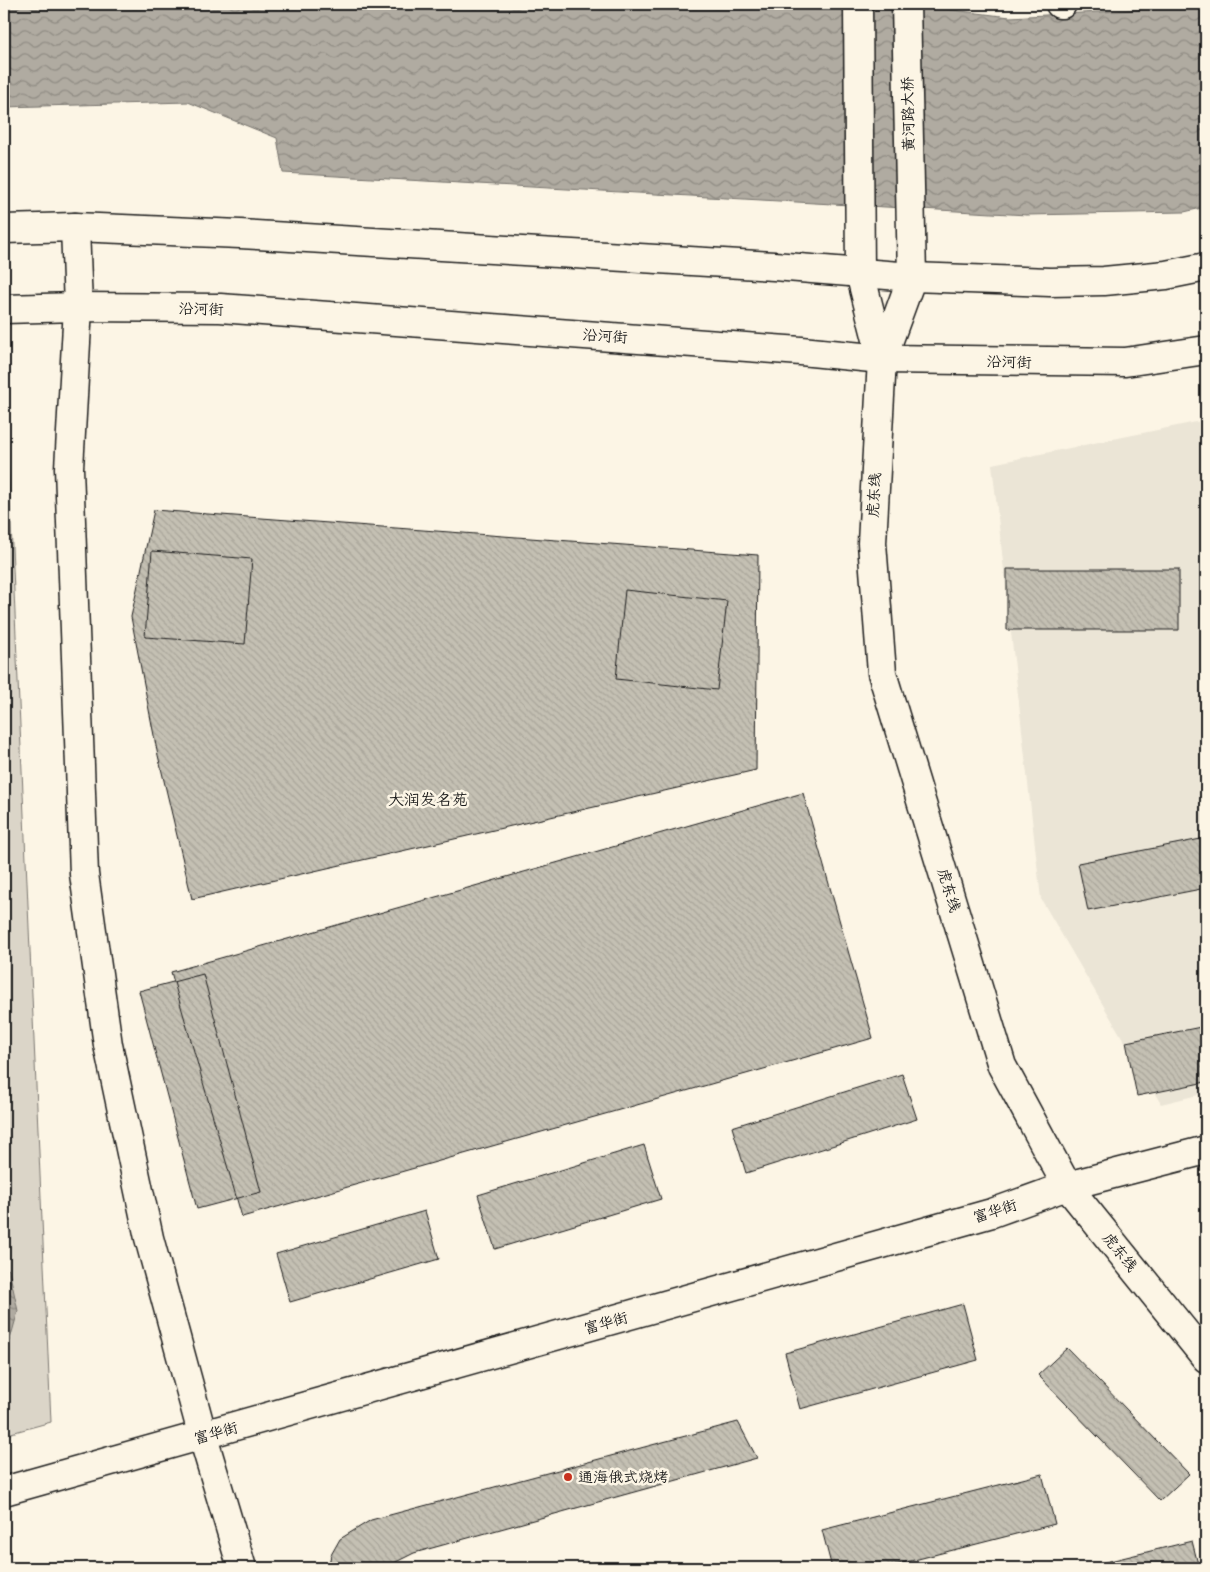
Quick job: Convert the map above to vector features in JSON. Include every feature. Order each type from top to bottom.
[{"type":"main road","points":[[858,4],[860,273],[882,359]]},
{"type":"main road","name":"黄河路大桥","points":[[906,4],[912,277]]},
{"type":"main road","points":[[75,227],[78,307],[69,468],[84,874],[108,1045],[149,1238],[203,1436],[242,1568]]},
{"type":"main road","points":[[4,229],[75,227],[260,235],[912,277],[1050,282],[1104,281],[1166,275],[1206,267]]},
{"type":"main road","points":[[882,359],[912,277]]},
{"type":"main road","name":"沿河街","points":[[4,309],[78,307],[220,308],[800,350],[882,359],[1125,362],[1206,350]]},
{"type":"main road","name":"虎东线","points":[[882,359],[872,543],[882,673],[1002,1066],[1067,1186],[1206,1358]]},
{"type":"main road","name":"富华街","points":[[4,1491],[992,1213],[1067,1186],[1206,1150]]},
{"type":"shaded area","points":[[4,366],[51,1422],[4,1435]]},
{"type":"shaded area","points":[[1206,420],[1206,1093],[1161,1104],[1041,899],[992,464]]},
{"type":"water","points":[[4,4],[903,4],[1010,17],[1206,6],[1206,207],[1184,212],[1027,215],[283,173],[277,138],[188,102],[4,107]]},
{"type":"water","points":[[4,1265],[9,1270],[18,1311],[9,1343],[4,1346]]},
{"type":"building","points":[[154,510],[758,555],[756,770],[192,899],[157,751],[131,617]]},
{"type":"building","points":[[152,551],[252,559],[245,644],[145,637]]},
{"type":"building","points":[[1007,569],[1179,569],[1179,630],[1007,630]]},
{"type":"building","points":[[625,590],[727,601],[717,690],[616,679]]},
{"type":"building","points":[[803,793],[873,1038],[242,1217],[171,972]]},
{"type":"building","points":[[1206,838],[1206,888],[1088,911],[1078,863]]},
{"type":"building","points":[[203,974],[261,1192],[197,1209],[139,991]]},
{"type":"building","points":[[1206,1026],[1206,1082],[1137,1096],[1126,1042]]},
{"type":"building","points":[[902,1074],[917,1119],[746,1173],[732,1127]]},
{"type":"building","points":[[644,1145],[661,1199],[495,1249],[478,1195]]},
{"type":"building","points":[[425,1211],[439,1259],[290,1302],[276,1254]]},
{"type":"building","points":[[963,1304],[978,1360],[800,1409],[785,1353]]},
{"type":"building","points":[[1067,1348],[1189,1474],[1160,1501],[1038,1375]]},
{"type":"building","points":[[738,1422],[757,1458],[414,1553],[384,1568],[328,1568],[331,1555],[340,1539],[371,1520]]},
{"type":"building","points":[[1042,1474],[1055,1524],[883,1568],[832,1568],[822,1530]]},
{"type":"building","points":[[1192,1541],[1199,1568],[1081,1568]]},
{"type":"place","name":"通海俄式烧烤","points":[[568,1477]]},
{"type":"district","name":"大润发名苑","points":[[428,799]]}]
